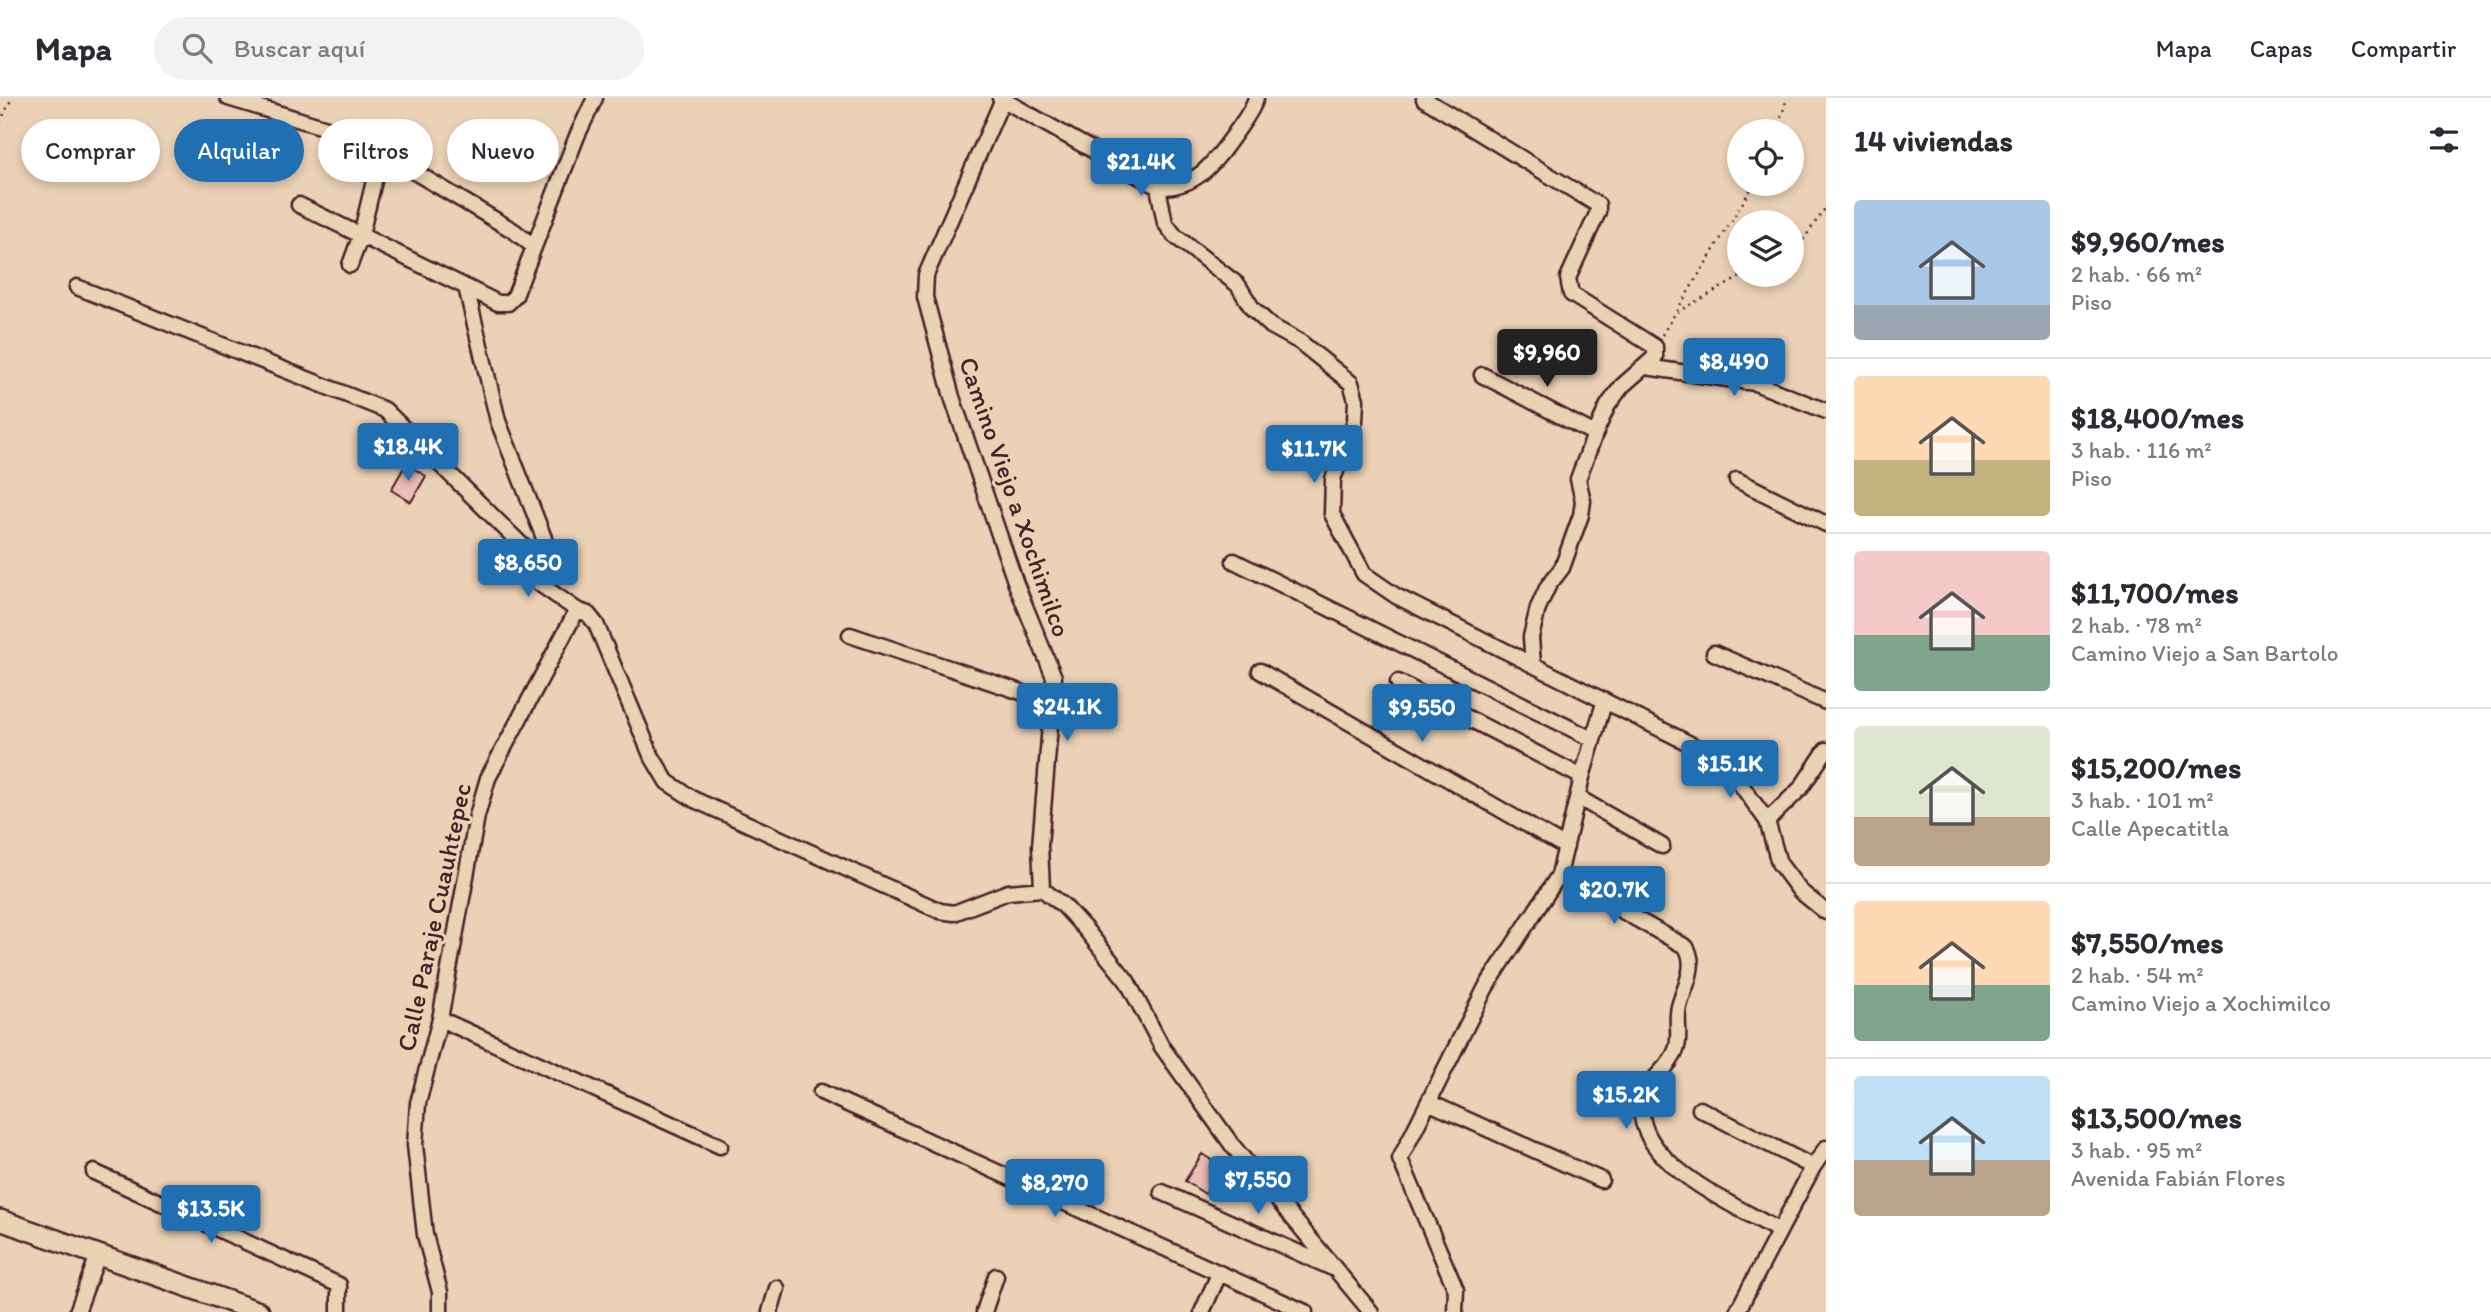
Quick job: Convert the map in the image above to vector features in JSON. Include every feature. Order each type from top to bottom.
[{"type":"main road","points":[[0,1220],[259,1312]]},
{"type":"street","points":[[228,98],[318,125]]},
{"type":"street","points":[[299,205],[498,303],[508,303],[515,296],[595,98]]},
{"type":"street","points":[[1001,100],[1158,187],[1176,188],[1211,168],[1256,98]]},
{"type":"street","points":[[1424,99],[1598,205],[1598,212],[1568,278],[1568,287],[1571,293],[1654,347],[1655,357],[1622,386],[1608,405],[1595,434],[1578,479],[1583,501],[1581,515],[1562,568],[1548,586],[1538,608],[1531,637],[1533,665]]},
{"type":"street","name":"Camino Viejo a Xochimilco","points":[[1001,100],[926,275],[925,297],[934,337],[988,506],[1054,677],[1054,703],[1040,846],[1042,889]]},
{"type":"street","points":[[350,265],[361,235],[374,182]]},
{"type":"street","points":[[432,182],[514,231],[533,246]]},
{"type":"street","points":[[1158,187],[1166,223],[1175,236],[1238,285],[1252,308],[1271,326],[1300,342],[1351,383],[1356,400],[1355,421],[1333,479],[1330,496],[1332,514],[1364,574],[1396,596],[1716,757],[1731,771],[1767,821],[1779,863],[1800,891],[1826,912]]},
{"type":"street","points":[[77,287],[385,410],[538,561]]},
{"type":"street","points":[[466,287],[498,421],[544,538],[534,580],[577,610],[588,614],[596,624],[651,755],[667,782],[695,800],[940,911],[954,913],[1008,892],[1042,889],[1064,906],[1127,981],[1161,1047],[1232,1145],[1340,1271],[1371,1312]]},
{"type":"street","points":[[1646,367],[1755,383],[1826,411]]},
{"type":"street","points":[[1482,375],[1595,434]]},
{"type":"street","points":[[1737,480],[1826,524]]},
{"type":"street","points":[[1234,561],[1592,739]]},
{"type":"street","name":"Calle Paraje Cuauhtepec","points":[[440,1312],[440,1292],[425,1235],[415,1144],[418,1103],[440,1019],[477,816],[488,778],[577,610]]},
{"type":"street","points":[[850,635],[1054,703]]},
{"type":"street","points":[[1714,653],[1826,702]]},
{"type":"street","points":[[1260,671],[1566,847]]},
{"type":"street","points":[[1398,682],[1582,777]]},
{"type":"street","points":[[1455,1312],[1455,1290],[1399,1159],[1430,1104],[1486,987],[1559,875],[1582,777],[1604,703]]},
{"type":"street","points":[[1767,821],[1808,780],[1826,750]]},
{"type":"street","points":[[1579,798],[1662,846]]},
{"type":"street","points":[[1559,875],[1686,947],[1692,956],[1692,966],[1676,1014],[1678,1046],[1667,1066],[1644,1093],[1642,1115],[1646,1136],[1681,1172],[1779,1231]]},
{"type":"street","points":[[440,1019],[720,1146]]},
{"type":"street","points":[[821,1092],[1305,1312]]},
{"type":"street","points":[[1430,1104],[1601,1180]]},
{"type":"street","points":[[1700,1109],[1813,1167]]},
{"type":"street","points":[[1742,1310],[1779,1231],[1813,1167],[1826,1149]]},
{"type":"street","points":[[94,1172],[338,1285],[339,1312]]},
{"type":"street","points":[[1161,1192],[1340,1271]]},
{"type":"street","points":[[77,1312],[98,1255]]},
{"type":"street","points":[[1202,1312],[1219,1275]]},
{"type":"street","points":[[984,1312],[996,1276]]},
{"type":"street","points":[[770,1312],[777,1288]]},
{"type":"path","points":[[0,122],[12,98]]},
{"type":"path","points":[[1781,119],[1787,98]]},
{"type":"path","points":[[1654,347],[1747,196]]},
{"type":"path","points":[[1804,239],[1826,207]]},
{"type":"path","points":[[1674,313],[1727,284]]},
{"type":"building","points":[[406,464],[426,476],[411,502],[391,490]]},
{"type":"building","points":[[1202,1154],[1229,1171],[1218,1188],[1212,1184],[1205,1194],[1185,1181]]}]
